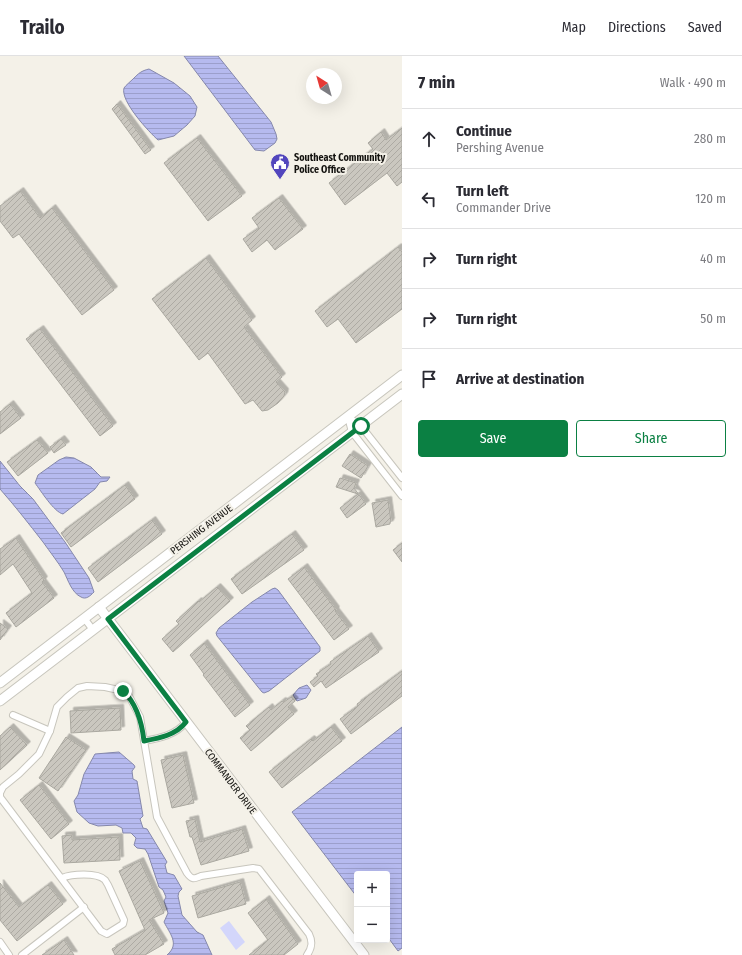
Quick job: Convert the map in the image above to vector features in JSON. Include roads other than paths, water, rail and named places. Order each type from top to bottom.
[{"type":"street","name":"PERSHING AVENUE","points":[[0,682],[99,608],[402,375]]},
{"type":"street","name":"PERSHING AVENUE","points":[[0,701],[402,394]]},
{"type":"street","points":[[348,417],[361,426],[402,478]]},
{"type":"street","points":[[348,417],[352,432],[402,496]]},
{"type":"street","name":"COMMANDER DRIVE","points":[[99,608],[364,955]]},
{"type":"street","points":[[84,618],[93,630]]},
{"type":"street","points":[[62,878],[72,875],[95,875],[105,880],[124,920],[123,924],[107,934],[102,931],[0,798],[0,794],[3,787],[19,774],[39,754],[50,732],[57,707],[66,697],[78,688],[86,686],[123,691],[129,696],[140,717],[157,818],[187,873],[194,879],[202,876],[253,868],[259,869],[312,939],[312,947],[307,955]]},
{"type":"street","points":[[13,715],[50,732]]},
{"type":"street","points":[[144,741],[171,734],[182,727],[186,722]]},
{"type":"street","points":[[22,955],[84,907]]},
{"type":"street","points":[[0,942],[9,955]]},
{"type":"place","name":"Southeast Community Police Office","points":[[280,180]]}]
